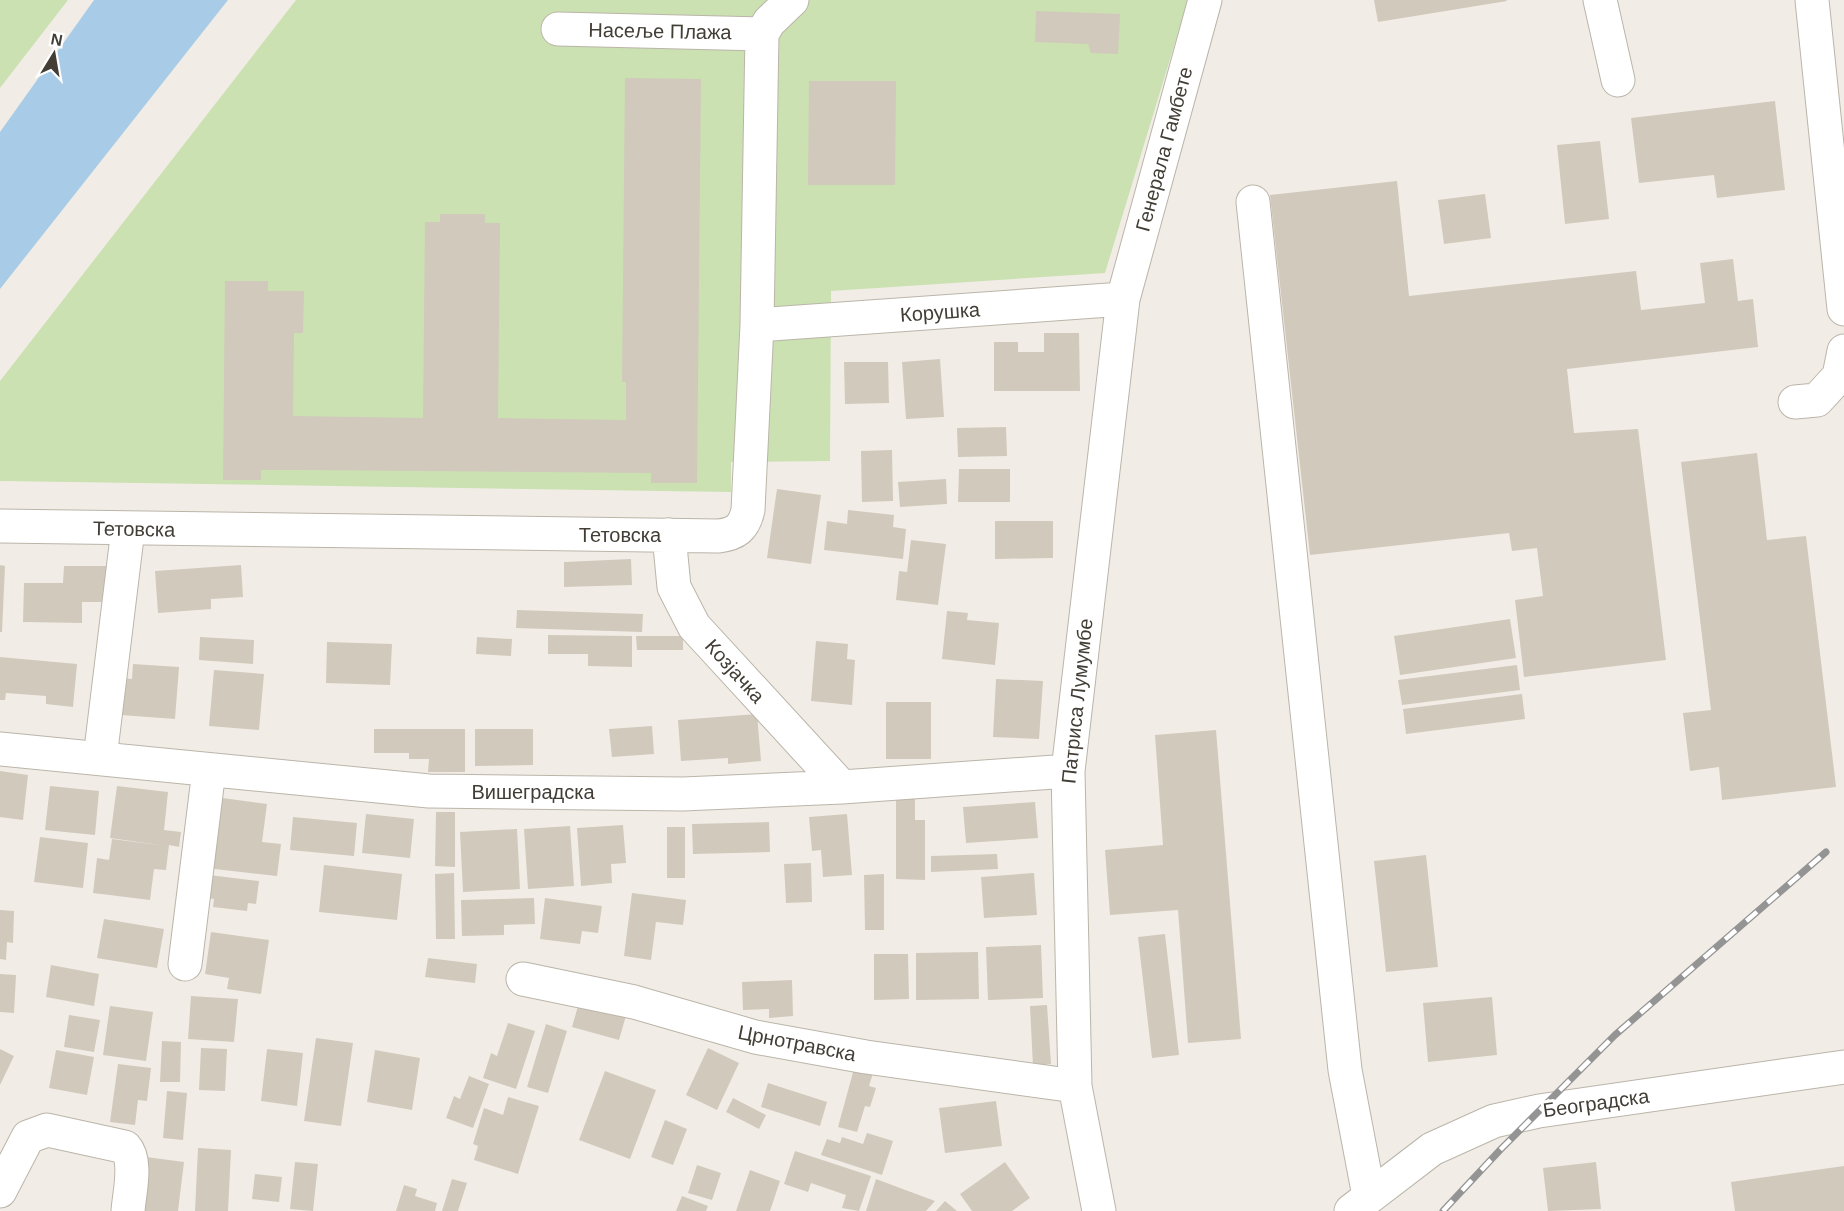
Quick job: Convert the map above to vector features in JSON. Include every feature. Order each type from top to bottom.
[{"type":"street","points":[[762,34],[769,22],[792,0]]},
{"type":"street","name":"Генерала Гамбете","points":[[1123,299],[1205,0]]},
{"type":"street","points":[[1600,0],[1618,80]]},
{"type":"street","points":[[1812,0],[1844,309]]},
{"type":"street","name":"Насеље Плажа","points":[[558,29],[762,34]]},
{"type":"street","name":"Тетовска","points":[[0,526],[669,535],[730,534],[739,530],[746,520],[757,325],[762,34]]},
{"type":"street","points":[[1253,202],[1360,1203]]},
{"type":"street","name":"Корушка","points":[[757,325],[1123,299]]},
{"type":"street","name":"Патриса Лумумбе","points":[[1099,1211],[1075,1086],[1068,771],[1123,299]]},
{"type":"street","points":[[1795,402],[1817,400],[1839,376],[1844,351]]},
{"type":"street","points":[[100,758],[128,529]]},
{"type":"street","name":"Козјачка","points":[[669,535],[674,587],[694,626],[842,787]]},
{"type":"street","name":"Вишеградска","points":[[0,748],[429,792],[683,794],[842,787],[1068,771]]},
{"type":"street","points":[[185,964],[209,770]]},
{"type":"street","name":"Црнотравска","points":[[523,979],[634,1002],[755,1037],[866,1057],[1075,1086]]},
{"type":"street","name":"Београдска","points":[[1360,1203],[1432,1149],[1494,1121],[1539,1111],[1844,1067]]},
{"type":"street","points":[[0,1191],[28,1137],[47,1130],[125,1147],[129,1152],[131,1165],[128,1211]]},
{"type":"green space","points":[[0,0],[68,0],[0,88]]},
{"type":"green space","points":[[296,0],[1188,0],[1105,273],[831,291],[830,461],[731,462],[731,492],[0,481],[0,381]]},
{"type":"water","points":[[94,0],[228,0],[0,289],[0,132]]},
{"type":"building","points":[[1374,0],[1506,0],[1507,1],[1378,22]]},
{"type":"building","points":[[1036,11],[1120,14],[1118,54],[1091,53],[1088,44],[1035,42]]},
{"type":"building","points":[[625,78],[701,79],[697,483],[651,483],[651,473],[303,470],[261,470],[261,480],[223,480],[225,281],[268,281],[268,291],[304,291],[303,333],[294,333],[293,416],[423,418],[425,222],[440,222],[440,214],[485,214],[485,223],[500,223],[498,418],[626,420],[626,382],[622,382]]},
{"type":"building","points":[[809,81],[896,81],[895,185],[808,185]]},
{"type":"building","points":[[1775,101],[1785,190],[1717,198],[1714,175],[1639,183],[1631,118]]},
{"type":"building","points":[[1600,141],[1609,219],[1565,224],[1557,145]]},
{"type":"building","points":[[1397,181],[1409,296],[1636,271],[1641,310],[1705,303],[1700,263],[1733,259],[1738,301],[1753,299],[1758,347],[1567,369],[1574,433],[1638,429],[1666,660],[1524,677],[1515,600],[1543,596],[1537,548],[1512,551],[1509,533],[1310,555],[1270,195]]},
{"type":"building","points":[[1485,194],[1491,238],[1444,244],[1438,200]]},
{"type":"building","points":[[1044,333],[1079,333],[1080,391],[994,391],[994,342],[1018,342],[1018,352],[1044,352]]},
{"type":"building","points":[[940,359],[944,417],[906,419],[902,362]]},
{"type":"building","points":[[844,362],[888,362],[889,403],[845,404]]},
{"type":"building","points":[[1006,427],[1007,456],[958,457],[957,428]]},
{"type":"building","points":[[892,450],[893,501],[862,502],[861,451]]},
{"type":"building","points":[[1757,453],[1767,540],[1806,536],[1836,787],[1722,800],[1719,767],[1690,771],[1683,713],[1711,710],[1681,462]]},
{"type":"building","points":[[959,469],[1010,469],[1010,502],[958,502]]},
{"type":"building","points":[[946,479],[947,504],[900,507],[898,482]]},
{"type":"building","points":[[777,489],[821,495],[811,564],[767,558]]},
{"type":"building","points":[[848,510],[894,515],[893,527],[906,529],[903,559],[824,550],[827,521],[847,524]]},
{"type":"building","points":[[995,521],[1053,521],[1053,558],[995,559]]},
{"type":"building","points":[[911,540],[946,544],[938,605],[896,600],[899,571],[907,572]]},
{"type":"building","points":[[631,559],[632,585],[564,587],[564,562]]},
{"type":"building","points":[[0,565],[5,566],[2,632],[0,632]]},
{"type":"building","points":[[241,565],[243,597],[211,599],[211,609],[158,613],[155,571]]},
{"type":"building","points":[[64,566],[107,566],[107,602],[82,602],[82,623],[23,622],[24,583],[63,583]]},
{"type":"building","points":[[517,610],[643,614],[642,632],[516,628]]},
{"type":"building","points":[[947,611],[968,613],[967,620],[999,623],[995,665],[942,659]]},
{"type":"building","points":[[1510,619],[1516,658],[1400,675],[1394,636]]},
{"type":"building","points":[[548,635],[632,636],[632,667],[588,666],[588,654],[548,654]]},
{"type":"building","points":[[636,636],[683,636],[683,650],[637,650]]},
{"type":"building","points":[[200,637],[254,640],[253,664],[199,660]]},
{"type":"building","points":[[477,637],[512,639],[511,656],[476,654]]},
{"type":"building","points":[[816,641],[848,644],[847,659],[855,660],[852,705],[811,701]]},
{"type":"building","points":[[327,642],[392,644],[390,685],[326,683]]},
{"type":"building","points":[[0,657],[77,664],[73,707],[46,704],[46,696],[6,693],[5,700],[0,700]]},
{"type":"building","points":[[133,664],[179,667],[175,719],[121,715],[123,678],[132,679]]},
{"type":"building","points":[[1517,665],[1520,690],[1402,705],[1398,680]]},
{"type":"building","points":[[214,670],[264,674],[259,730],[209,726]]},
{"type":"building","points":[[996,679],[1043,681],[1039,739],[993,737]]},
{"type":"building","points":[[1522,694],[1525,719],[1406,734],[1403,709]]},
{"type":"building","points":[[886,702],[931,702],[931,759],[886,759]]},
{"type":"building","points":[[757,714],[761,761],[728,764],[728,758],[681,761],[678,720]]},
{"type":"building","points":[[652,726],[654,754],[612,757],[609,729]]},
{"type":"building","points":[[374,729],[465,729],[465,772],[428,772],[429,759],[409,759],[409,753],[374,753]]},
{"type":"building","points":[[475,729],[533,729],[533,765],[475,766]]},
{"type":"building","points":[[1216,730],[1241,1039],[1188,1043],[1178,910],[1110,915],[1105,850],[1163,845],[1155,735]]},
{"type":"building","points":[[0,771],[28,775],[23,820],[0,817]]},
{"type":"building","points":[[50,786],[99,791],[95,835],[45,830]]},
{"type":"building","points":[[117,786],[168,792],[164,830],[181,832],[179,847],[169,845],[166,870],[154,869],[150,900],[93,893],[97,858],[109,860],[112,839],[166,846],[110,838]]},
{"type":"building","points":[[215,797],[267,804],[262,842],[281,844],[277,876],[206,868]]},
{"type":"building","points":[[896,798],[915,798],[915,820],[925,820],[925,880],[896,879]]},
{"type":"building","points":[[1035,802],[1038,838],[966,843],[963,807]]},
{"type":"building","points":[[436,812],[455,812],[455,867],[435,866]]},
{"type":"building","points":[[366,814],[414,819],[410,858],[362,853]]},
{"type":"building","points":[[847,814],[852,875],[823,877],[821,850],[812,851],[809,817]]},
{"type":"building","points":[[293,817],[357,823],[354,856],[290,850]]},
{"type":"building","points":[[769,822],[770,852],[693,854],[692,824]]},
{"type":"building","points":[[623,825],[626,863],[611,864],[612,883],[581,886],[577,828]]},
{"type":"building","points":[[570,826],[574,886],[528,889],[524,829]]},
{"type":"building","points":[[667,827],[685,827],[685,878],[667,878]]},
{"type":"building","points":[[517,829],[520,889],[463,892],[460,832]]},
{"type":"building","points":[[40,837],[88,843],[83,888],[34,882]]},
{"type":"building","points":[[997,854],[998,869],[931,872],[931,856]]},
{"type":"building","points":[[1426,855],[1438,967],[1386,972],[1374,861]]},
{"type":"building","points":[[811,863],[812,902],[786,903],[784,864]]},
{"type":"building","points":[[324,865],[402,874],[397,920],[319,912]]},
{"type":"building","points":[[454,873],[455,939],[436,939],[435,874]]},
{"type":"building","points":[[1034,873],[1037,915],[984,918],[981,877]]},
{"type":"building","points":[[884,874],[884,930],[865,930],[864,875]]},
{"type":"building","points":[[209,875],[259,881],[256,904],[248,903],[247,911],[213,907],[214,899],[207,898]]},
{"type":"building","points":[[632,893],[686,900],[683,925],[656,922],[651,960],[624,956]]},
{"type":"building","points":[[534,898],[535,924],[504,925],[504,935],[462,936],[461,900]]},
{"type":"building","points":[[545,898],[602,906],[598,933],[582,931],[580,944],[540,939]]},
{"type":"building","points":[[0,910],[14,911],[13,943],[7,942],[6,960],[0,959]]},
{"type":"building","points":[[104,919],[164,929],[157,968],[97,958]]},
{"type":"building","points":[[211,932],[269,940],[261,994],[227,989],[229,978],[205,974]]},
{"type":"building","points":[[1165,934],[1179,1055],[1152,1058],[1138,937]]},
{"type":"building","points":[[1041,945],[1043,998],[988,1000],[986,947]]},
{"type":"building","points":[[978,952],[979,999],[916,1000],[916,953]]},
{"type":"building","points":[[874,954],[908,954],[909,999],[874,1000]]},
{"type":"building","points":[[428,958],[477,964],[475,983],[425,977]]},
{"type":"building","points":[[51,965],[99,974],[94,1006],[46,997]]},
{"type":"building","points":[[0,974],[16,975],[14,1013],[0,1012]]},
{"type":"building","points":[[792,980],[793,1016],[769,1018],[769,1009],[743,1010],[742,982]]},
{"type":"building","points":[[191,996],[238,999],[234,1042],[188,1039]]},
{"type":"building","points":[[1492,997],[1497,1055],[1428,1062],[1423,1003]]},
{"type":"building","points":[[580,999],[627,1012],[619,1040],[572,1027]]},
{"type":"building","points":[[1047,1005],[1051,1064],[1033,1066],[1030,1006]]},
{"type":"building","points":[[110,1006],[153,1012],[146,1061],[103,1055]]},
{"type":"building","points":[[69,1015],[100,1020],[94,1052],[64,1047]]},
{"type":"building","points":[[508,1023],[535,1031],[516,1089],[483,1078],[491,1053],[497,1056]]},
{"type":"building","points":[[546,1024],[567,1031],[548,1093],[527,1087]]},
{"type":"building","points":[[316,1038],[353,1043],[341,1126],[304,1121]]},
{"type":"building","points":[[162,1041],[181,1042],[180,1082],[160,1082]]},
{"type":"building","points":[[201,1048],[227,1049],[225,1091],[199,1090]]},
{"type":"building","points":[[708,1048],[739,1063],[717,1110],[686,1095]]},
{"type":"building","points":[[0,1049],[14,1056],[0,1085]]},
{"type":"building","points":[[267,1049],[303,1053],[297,1106],[261,1101]]},
{"type":"building","points":[[56,1050],[94,1057],[87,1095],[49,1088]]},
{"type":"building","points":[[375,1050],[420,1058],[412,1110],[367,1102]]},
{"type":"building","points":[[118,1064],[151,1068],[147,1101],[138,1100],[135,1125],[110,1122]]},
{"type":"building","points":[[855,1065],[874,1070],[869,1086],[876,1088],[870,1107],[865,1106],[857,1132],[838,1127]]},
{"type":"building","points":[[605,1071],[656,1090],[630,1159],[579,1140]]},
{"type":"building","points":[[469,1076],[489,1084],[473,1128],[446,1118],[454,1096],[460,1099]]},
{"type":"building","points":[[768,1083],[827,1102],[820,1126],[761,1107]]},
{"type":"building","points":[[167,1091],[187,1093],[183,1140],[163,1138]]},
{"type":"building","points":[[508,1097],[539,1106],[518,1174],[474,1160],[478,1146],[473,1144],[484,1108],[503,1115]]},
{"type":"building","points":[[733,1098],[766,1115],[759,1129],[726,1112]]},
{"type":"building","points":[[996,1101],[1002,1146],[945,1153],[939,1108]]},
{"type":"building","points":[[665,1120],[687,1129],[673,1165],[651,1157]]},
{"type":"building","points":[[867,1133],[893,1141],[882,1175],[821,1155],[827,1139],[840,1143],[842,1137],[863,1144]]},
{"type":"building","points":[[198,1148],[231,1150],[228,1211],[195,1211]]},
{"type":"building","points":[[795,1151],[871,1176],[859,1211],[842,1208],[846,1195],[811,1183],[808,1192],[784,1184]]},
{"type":"building","points":[[146,1157],[184,1162],[178,1211],[139,1211]]},
{"type":"building","points":[[295,1162],[318,1164],[313,1211],[290,1209]]},
{"type":"building","points":[[1005,1162],[1030,1198],[1012,1211],[972,1211],[960,1194]]},
{"type":"building","points":[[1596,1162],[1601,1209],[1548,1211],[1543,1168]]},
{"type":"building","points":[[697,1165],[721,1173],[712,1200],[688,1193]]},
{"type":"building","points":[[1844,1166],[1844,1211],[1735,1211],[1731,1182]]},
{"type":"building","points":[[750,1170],[780,1181],[770,1211],[736,1211]]},
{"type":"building","points":[[255,1174],[282,1177],[279,1202],[252,1199]]},
{"type":"building","points":[[452,1179],[467,1183],[458,1211],[442,1211]]},
{"type":"building","points":[[876,1179],[935,1201],[926,1211],[866,1211]]},
{"type":"building","points":[[404,1185],[417,1189],[415,1196],[437,1203],[435,1211],[396,1211]]},
{"type":"building","points":[[682,1196],[708,1206],[706,1211],[676,1211]]},
{"type":"building","points":[[945,1201],[957,1211],[936,1211]]},
{"type":"railway","points":[[1443,1211],[1501,1149],[1615,1035],[1826,852]]}]
